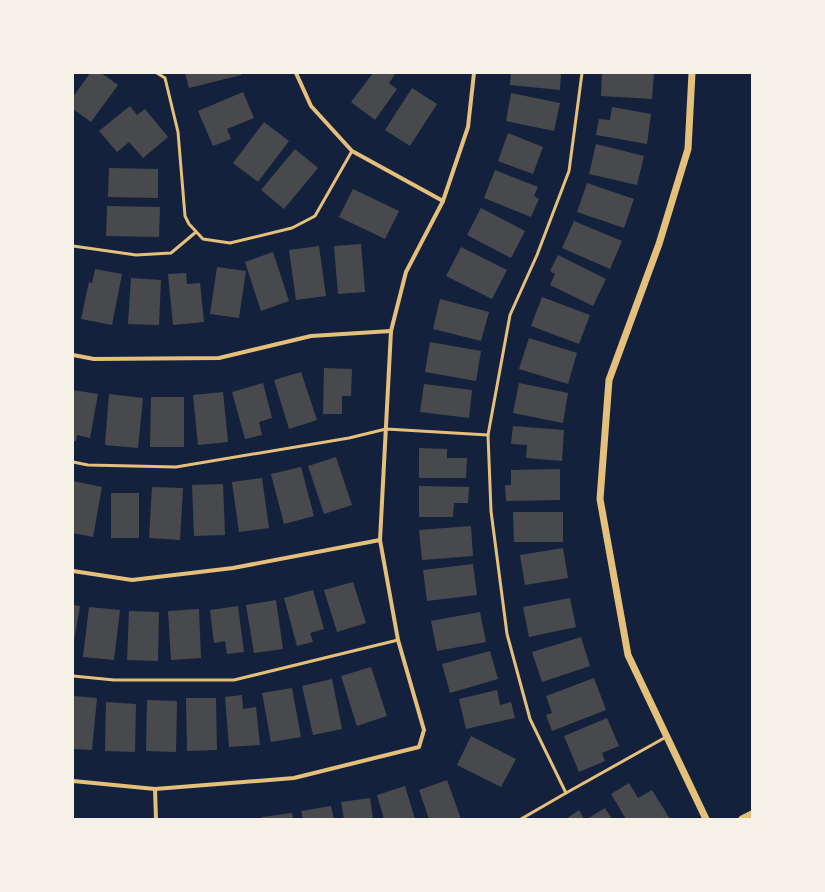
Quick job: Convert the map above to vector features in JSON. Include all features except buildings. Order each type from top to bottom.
[{"type":"street","points":[[296,73],[310,106],[352,151],[443,201]]},
{"type":"street","points":[[73,781],[156,789],[294,778],[419,747],[424,730],[398,640],[380,540],[391,331],[406,272],[443,201],[468,127],[474,73]]},
{"type":"street","points":[[692,73],[688,149],[659,244],[609,380],[600,499],[628,655],[706,819]]},
{"type":"street","points":[[73,355],[94,360],[219,358],[311,336],[391,331]]},
{"type":"street","points":[[73,571],[132,580],[234,568],[380,540]]},
{"type":"street","points":[[156,789],[156,819]]},
{"type":"street","points":[[742,819],[752,814]]},
{"type":"lane","points":[[158,73],[165,78],[178,132],[186,216],[189,224],[204,239],[230,243],[292,228],[315,216],[352,151]]},
{"type":"lane","points":[[566,793],[530,719],[507,634],[491,511],[488,435],[510,315],[537,255],[569,171],[582,73]]},
{"type":"lane","points":[[73,246],[136,255],[171,253],[196,232]]},
{"type":"lane","points":[[73,462],[88,465],[176,467],[349,438],[386,429],[488,435]]},
{"type":"lane","points":[[73,676],[114,680],[234,680],[398,640]]},
{"type":"lane","points":[[521,819],[666,737]]}]
